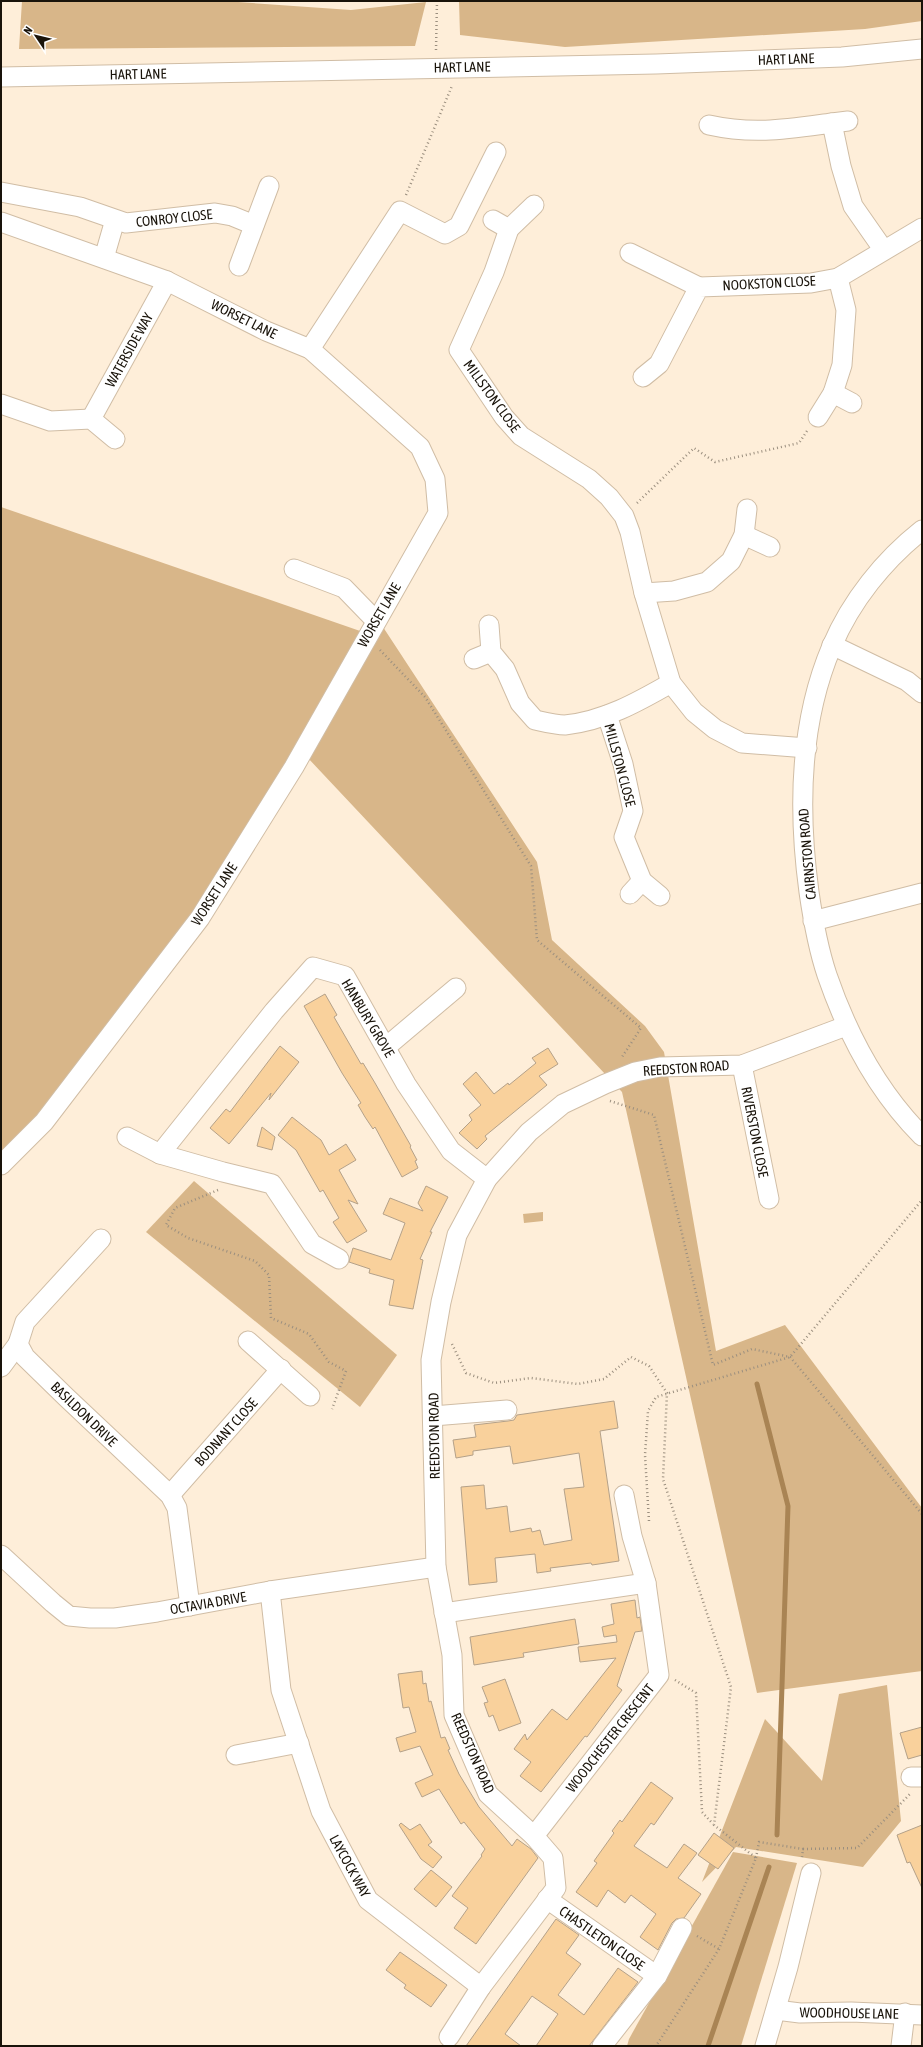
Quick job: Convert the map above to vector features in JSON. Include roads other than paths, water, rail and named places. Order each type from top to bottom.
[{"type":"street","name":"HART LANE","points":[[1,77],[656,64],[834,58],[922,49]]},
{"type":"street","points":[[709,125],[731,130],[763,132],[840,122],[841,166],[853,206],[883,250]]},
{"type":"street","points":[[310,348],[400,210],[445,234],[452,231],[459,226],[496,152]]},
{"type":"street","points":[[239,266],[269,186]]},
{"type":"street","name":"CONROY CLOSE","points":[[1,192],[80,207],[99,212],[115,220],[133,223],[184,215],[215,213],[232,216],[254,225]]},
{"type":"street","name":"MILLSTON CLOSE","points":[[534,205],[509,229],[494,272],[459,350],[504,418],[521,436],[588,479],[609,497],[624,516],[630,532],[644,593],[671,683],[694,712],[715,729],[742,743],[807,748]]},
{"type":"street","name":"CONROY CLOSE","points":[[104,258],[115,220]]},
{"type":"street","points":[[493,220],[509,229]]},
{"type":"street","name":"WORSET LANE","points":[[1,222],[167,281],[266,331],[310,348],[420,447],[435,479],[438,513],[294,767],[200,918],[44,1122],[1,1166]]},
{"type":"street","name":"NOOKSTON CLOSE","points":[[630,253],[699,287],[811,283],[838,278],[922,228]]},
{"type":"street","points":[[818,417],[833,393],[842,364],[846,310],[838,278]]},
{"type":"street","name":"WATERSIDE WAY","points":[[91,419],[167,281]]},
{"type":"street","points":[[643,377],[659,364],[699,287]]},
{"type":"street","points":[[833,393],[852,403]]},
{"type":"street","points":[[1,404],[50,421],[91,419],[115,439]]},
{"type":"street","points":[[644,593],[674,591],[707,582],[731,561],[744,535],[747,509]]},
{"type":"street","name":"CAIRNSTON ROAD","points":[[922,530],[869,582],[832,645],[821,676],[810,719],[803,784],[802,825],[813,921],[826,973],[846,1026],[883,1089],[922,1136]]},
{"type":"street","points":[[744,535],[770,547]]},
{"type":"street","points":[[294,569],[344,588],[376,621]]},
{"type":"street","name":"MILLSTON CLOSE","points":[[489,624],[483,656],[505,670],[520,703],[535,720],[564,725],[607,715],[629,707],[671,683]]},
{"type":"street","points":[[832,645],[907,681],[922,693]]},
{"type":"street","name":"MILLSTON CLOSE","points":[[607,715],[623,764],[634,810],[624,837],[636,887],[660,896]]},
{"type":"street","points":[[813,921],[922,893]]},
{"type":"street","name":"HANBURY GROVE","points":[[160,1154],[274,1011],[313,967],[345,976],[406,1084],[451,1150],[487,1179]]},
{"type":"street","points":[[386,1047],[456,988]]},
{"type":"street","name":"REEDSTON ROAD","points":[[448,2037],[481,1987],[556,1888],[553,1858],[534,1836],[488,1794],[454,1715],[452,1654],[436,1567],[432,1360],[441,1302],[457,1235],[487,1179],[529,1132],[563,1104],[605,1084],[635,1072],[660,1067],[742,1065],[846,1026]]},
{"type":"street","name":"RIVERSTON CLOSE","points":[[742,1065],[769,1199]]},
{"type":"street","points":[[127,1137],[160,1154],[272,1184],[312,1244],[339,1259]]},
{"type":"street","points":[[1,1367],[18,1344],[25,1322],[101,1239]]},
{"type":"street","points":[[248,1341],[310,1396]]},
{"type":"street","name":"BASILDON DRIVE","points":[[18,1344],[25,1357],[170,1494],[177,1508],[190,1606]]},
{"type":"street","name":"BODNANT CLOSE","points":[[170,1494],[281,1369]]},
{"type":"street","points":[[433,1416],[508,1410]]},
{"type":"street","name":"WOODCHESTER CRESCENT","points":[[534,1836],[659,1675],[646,1584],[632,1536],[624,1495]]},
{"type":"street","name":"OCTAVIA DRIVE","points":[[1,1555],[52,1603],[69,1616],[90,1618],[115,1618],[270,1591],[436,1567]]},
{"type":"street","points":[[444,1613],[646,1584]]},
{"type":"street","name":"LAYCOCK WAY","points":[[270,1591],[281,1690],[321,1811],[368,1900],[481,1987]]},
{"type":"street","points":[[236,1755],[299,1743]]},
{"type":"street","points":[[765,2046],[788,1967],[806,1867]]},
{"type":"street","name":"CHASTLETON CLOSE","points":[[547,1899],[656,1976]]},
{"type":"street","points":[[602,2046],[656,1976],[682,1928]]},
{"type":"street","name":"WOODHOUSE LANE","points":[[776,2010],[800,2013],[851,2012],[913,2014]]},
{"type":"street","points":[[901,2046],[913,2014]]},
{"type":"waterway","points":[[757,1384],[788,1506],[777,1835]]},
{"type":"waterway","points":[[708,2046],[769,1867]]}]
